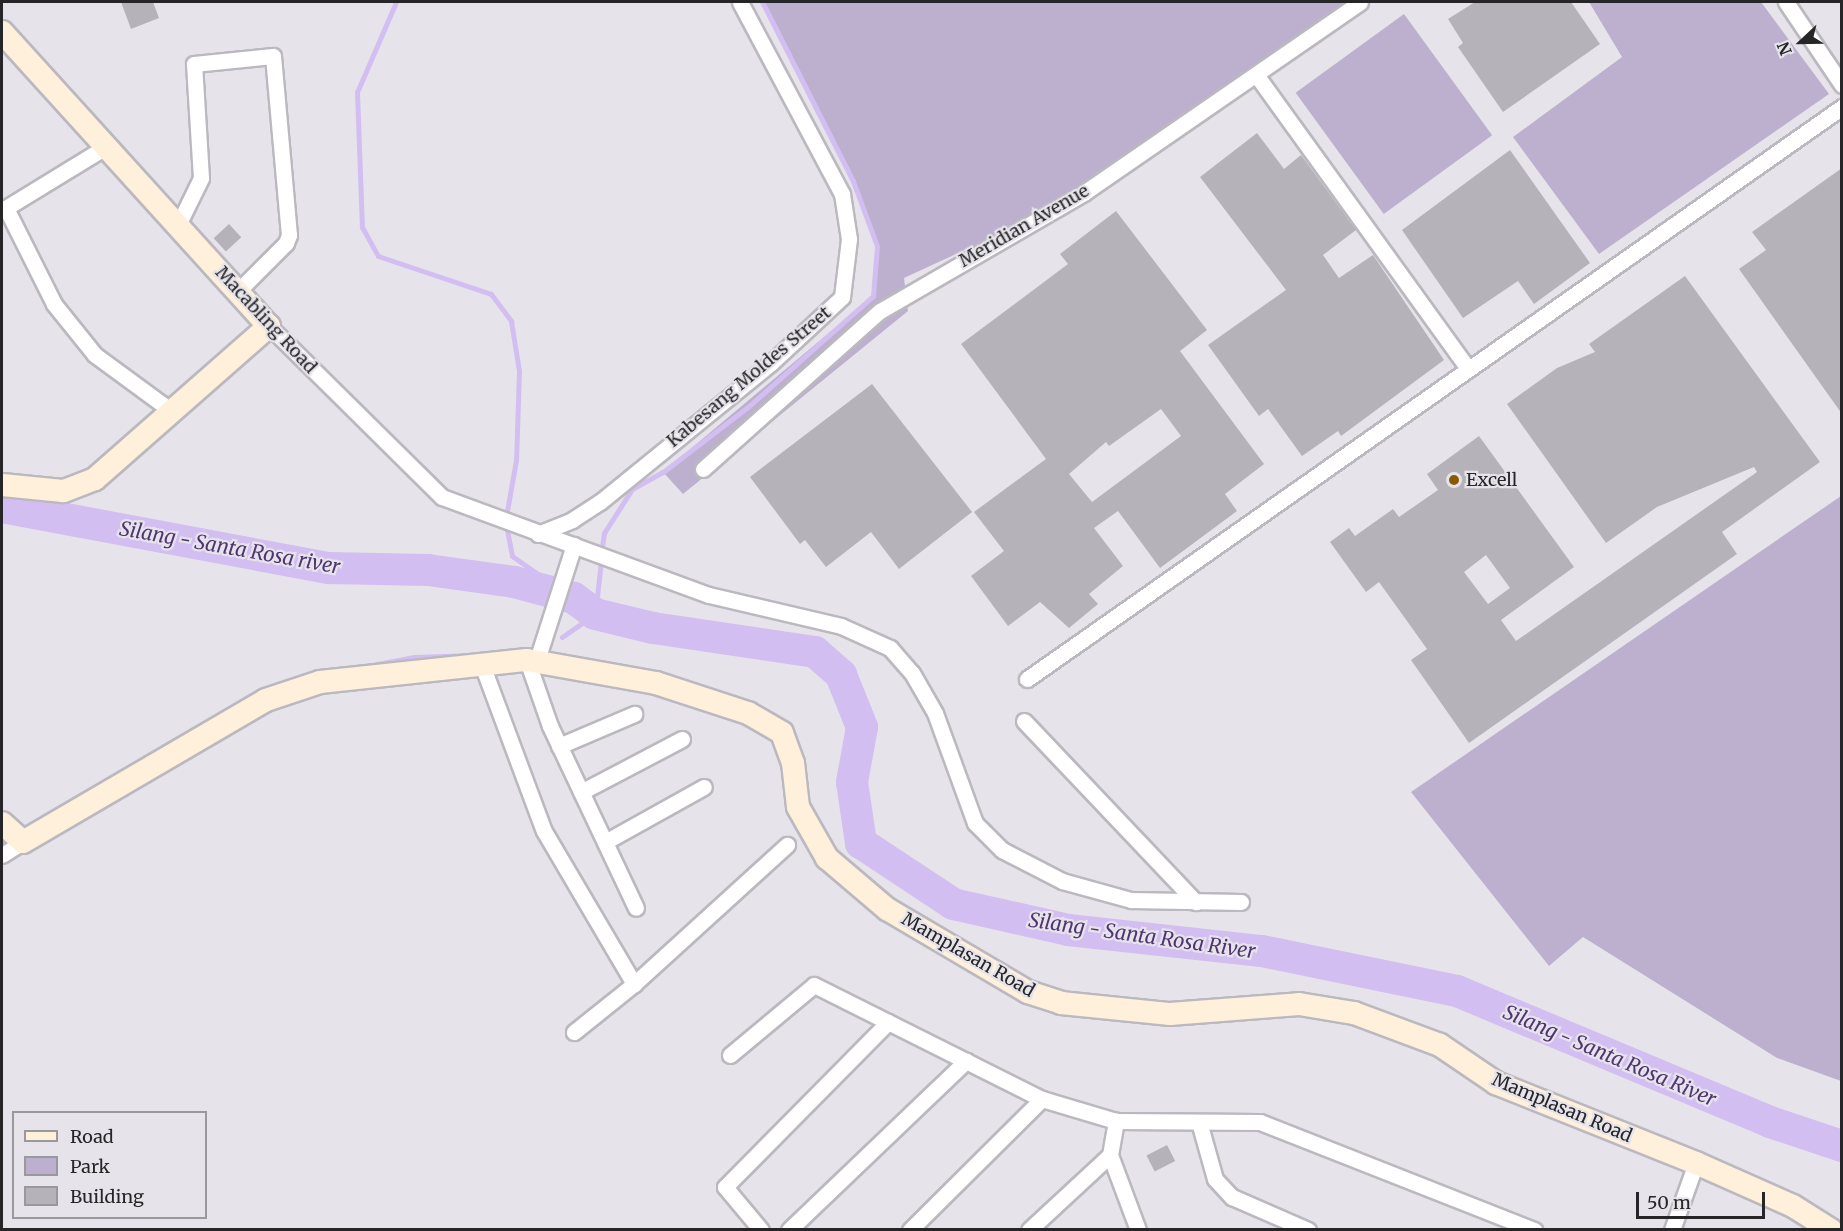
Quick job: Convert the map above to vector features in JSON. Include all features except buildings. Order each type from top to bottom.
[{"type":"street","name":"Kabesang Moldes Street","points":[[538,534],[572,520],[600,502],[771,363],[842,297],[849,239],[842,194],[740,2]]},
{"type":"street","name":"Meridian Avenue","points":[[703,469],[880,311],[1085,192],[1257,76],[1360,2]]},
{"type":"street","points":[[1786,2],[1842,85]]},
{"type":"street","name":"Macabling Road","points":[[2,32],[179,223],[268,326],[433,492],[538,534],[572,552],[708,595],[841,626],[890,648],[912,673],[935,713],[975,823],[1002,850],[1062,881],[1131,900],[1241,903]]},
{"type":"street","points":[[179,223],[201,178],[194,64],[273,56],[289,235],[286,243],[238,291]]},
{"type":"street","points":[[1257,76],[1468,369]]},
{"type":"street","points":[[1027,678],[1842,107]]},
{"type":"street","points":[[107,146],[6,208],[54,304],[95,355],[173,412]]},
{"type":"street","points":[[2,485],[63,491],[94,479],[173,412],[268,326]]},
{"type":"street","points":[[572,552],[550,618],[532,660],[559,746],[636,908]]},
{"type":"street","name":"Mamplasan Road","points":[[23,842],[266,700],[320,682],[481,662],[532,660],[656,683],[748,713],[782,733],[792,763],[798,807],[827,858],[887,909],[1028,992],[1061,1003],[1170,1014],[1299,1004],[1354,1013],[1440,1045],[1496,1083],[1696,1163],[1793,1206],[1831,1230]]},
{"type":"street","points":[[481,662],[544,831],[634,984]]},
{"type":"street","points":[[559,746],[634,714]]},
{"type":"street","points":[[1024,721],[1196,902]]},
{"type":"street","points":[[581,792],[682,739]]},
{"type":"street","points":[[605,842],[704,787]]},
{"type":"street","points":[[2,823],[23,842],[2,855]]},
{"type":"street","points":[[574,1032],[634,984],[787,845]]},
{"type":"street","points":[[730,1055],[814,985],[1042,1099],[1116,1121],[1260,1122],[1534,1230]]},
{"type":"street","points":[[761,1230],[725,1187],[888,1022]]},
{"type":"street","points":[[789,1230],[966,1061]]},
{"type":"street","points":[[910,1230],[1042,1099]]},
{"type":"street","points":[[1116,1121],[1110,1155],[1138,1230]]},
{"type":"street","points":[[1199,1122],[1215,1179],[1232,1197],[1308,1230]]},
{"type":"street","points":[[1029,1230],[1110,1155]]},
{"type":"street","points":[[1672,1230],[1696,1163]]},
{"type":"green space","points":[[762,2],[1353,2],[1086,194],[904,278],[908,311],[683,494],[663,472],[873,296],[877,246],[853,181]]},
{"type":"green space","points":[[1589,2],[1761,2],[1829,94],[1599,254],[1513,137],[1622,57]]},
{"type":"green space","points":[[1404,14],[1492,135],[1384,214],[1296,93]]},
{"type":"green space","points":[[1841,496],[1841,1081],[1777,1058],[1583,937],[1549,966],[1411,792]]},
{"type":"waterway","points":[[396,2],[357,92],[362,227],[378,256],[491,294],[511,321],[519,371],[516,460],[507,511]]},
{"type":"waterway","points":[[602,547],[604,533],[632,489],[663,472],[749,406],[873,296],[877,246],[853,181],[762,2]]},
{"type":"waterway","name":"Silang - Santa Rosa River","points":[[2,507],[329,568],[428,570],[514,582],[574,598],[595,614],[653,628],[815,652],[841,675],[862,727],[852,782],[861,843],[953,904],[1068,930],[1262,951],[1457,991],[1770,1122],[1842,1146]]},
{"type":"waterway","points":[[507,530],[512,556],[595,614]]},
{"type":"waterway","points":[[562,637],[595,614],[601,561]]},
{"type":"waterway","points":[[362,667],[414,657],[475,655]]},
{"type":"place","name":"Excell","points":[[1454,480]]},
{"type":"water label","name":"Silang - Santa Rosa river","points":[[230,547]]}]
